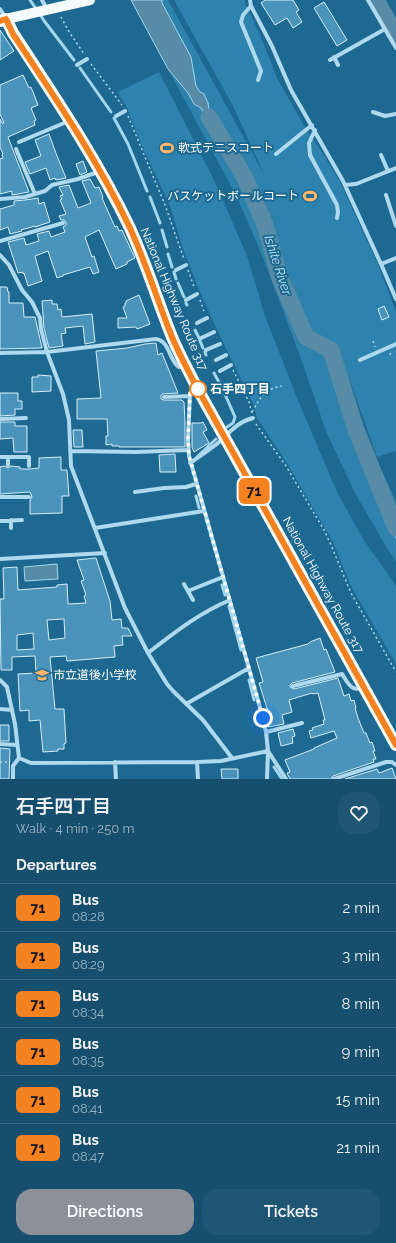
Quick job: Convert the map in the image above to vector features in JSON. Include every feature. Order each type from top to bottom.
[{"type":"highway","name":"National Highway Route 317","points":[[3,20],[70,121],[130,227],[152,281],[172,338],[185,365],[193,391],[224,436],[396,745]]},
{"type":"main road","points":[[3,20],[90,0]]},
{"type":"street","points":[[42,0],[47,10]]},
{"type":"street","points":[[250,0],[251,6],[272,46],[291,90],[345,185],[396,299]]},
{"type":"street","points":[[368,0],[396,48]]},
{"type":"street","points":[[251,6],[241,22],[261,71],[258,80]]},
{"type":"street","points":[[0,8],[3,20]]},
{"type":"street","points":[[338,65],[332,59],[385,29]]},
{"type":"street","points":[[77,65],[87,59]]},
{"type":"street","points":[[116,116],[125,110]]},
{"type":"street","points":[[373,112],[385,116],[396,114]]},
{"type":"street","points":[[19,142],[70,121]]},
{"type":"street","points":[[276,154],[312,126]]},
{"type":"street","points":[[315,130],[309,143],[310,155],[337,205],[337,218]]},
{"type":"street","points":[[16,149],[35,194]]},
{"type":"street","points":[[381,155],[388,171]]},
{"type":"street","points":[[345,185],[356,184],[396,168]]},
{"type":"street","points":[[0,199],[24,197],[45,191],[52,185],[67,180],[78,179],[100,172]]},
{"type":"street","points":[[386,195],[396,226]]},
{"type":"street","points":[[0,241],[63,223]]},
{"type":"street","points":[[0,255],[9,265],[22,290],[32,302],[40,318],[41,329],[47,352],[63,394],[69,420],[71,466],[125,608],[148,653],[167,684],[203,720],[232,758]]},
{"type":"street","points":[[381,264],[396,258]]},
{"type":"street","points":[[176,270],[186,265]]},
{"type":"street","points":[[186,300],[197,294]]},
{"type":"street","points":[[197,323],[208,318]]},
{"type":"street","points":[[197,340],[214,332]]},
{"type":"street","points":[[0,353],[47,352],[156,339],[161,340],[164,343],[175,365],[179,367],[185,365]]},
{"type":"street","points":[[206,350],[220,344]]},
{"type":"street","points":[[360,360],[396,344]]},
{"type":"street","points":[[216,360],[226,355]]},
{"type":"street","points":[[220,371],[231,365]]},
{"type":"street","points":[[164,397],[193,391],[188,450],[190,463],[230,600],[266,732],[268,779]]},
{"type":"street","points":[[0,419],[26,418]]},
{"type":"street","points":[[190,463],[218,442],[228,432],[246,420],[253,418]]},
{"type":"street","points":[[70,451],[136,452],[188,450]]},
{"type":"street","points":[[0,457],[29,457],[29,466]]},
{"type":"street","points":[[8,457],[8,465]]},
{"type":"street","points":[[135,492],[186,487],[196,484]]},
{"type":"street","points":[[0,497],[29,497]]},
{"type":"street","points":[[95,528],[204,511]]},
{"type":"street","points":[[11,520],[12,528]]},
{"type":"street","points":[[0,521],[22,520]]},
{"type":"street","points":[[0,559],[105,553]]},
{"type":"street","points":[[188,591],[223,577]]},
{"type":"street","points":[[184,584],[192,600]]},
{"type":"street","points":[[148,653],[184,625],[218,605],[230,600]]},
{"type":"street","points":[[186,704],[249,668]]},
{"type":"street","points":[[293,686],[342,674],[352,688],[359,689],[363,686]]},
{"type":"street","points":[[0,680],[7,687],[17,745],[18,758],[13,766],[13,779]]},
{"type":"street","points":[[0,709],[12,710]]},
{"type":"street","points":[[266,732],[302,723]]},
{"type":"street","points":[[0,744],[17,745]]},
{"type":"street","points":[[18,758],[31,763],[197,762],[221,761],[268,751]]},
{"type":"street","points":[[268,751],[286,779]]},
{"type":"street","points":[[115,762],[116,779]]},
{"type":"street","points":[[197,762],[198,779]]},
{"type":"street","points":[[334,779],[386,762],[392,762],[396,765]]},
{"type":"path","points":[[252,413],[261,395],[275,387],[282,386]]},
{"type":"shaded area","points":[[131,0],[162,0],[162,3],[191,57],[196,86],[200,92],[204,94],[208,103],[210,114],[221,137],[214,133],[201,108],[194,104],[188,93],[168,69]]},
{"type":"shaded area","points":[[162,0],[168,0],[265,176],[233,106],[174,0],[244,0],[277,78],[303,124],[340,182],[377,262],[396,312],[396,451],[377,457],[339,350],[362,429],[396,501],[396,523],[387,504],[396,538],[396,561],[355,493],[326,431],[264,260],[237,197],[168,69],[188,93],[194,104],[201,108],[214,133],[220,136],[204,94],[200,92],[196,86],[191,57],[161,3]]},
{"type":"shaded area","points":[[159,72],[215,182],[247,256],[265,316],[297,398],[337,492],[363,539],[396,586],[396,664],[351,586],[333,542],[287,463],[257,418],[254,406],[197,285],[183,248],[170,206],[142,146],[127,108],[118,92]]},
{"type":"shaded area","points":[[386,501],[396,523],[396,537]]},
{"type":"shaded area","points":[[57,564],[58,579],[25,581],[24,567]]},
{"type":"building","points":[[265,0],[293,0],[299,10],[296,12],[302,22],[293,28],[287,18],[275,25],[261,3]]},
{"type":"building","points":[[324,2],[347,40],[337,46],[314,8]]},
{"type":"building","points":[[0,30],[14,51],[0,60]]},
{"type":"building","points":[[23,75],[29,88],[31,87],[38,105],[31,108],[36,120],[34,121],[35,125],[8,137],[29,192],[12,195],[12,191],[0,194],[0,159],[3,158],[3,154],[0,147],[0,119],[2,123],[4,123],[0,114],[0,85]]},
{"type":"building","points":[[49,134],[66,178],[56,180],[55,178],[50,180],[46,168],[30,174],[25,162],[41,156],[35,140]]},
{"type":"building","points":[[83,161],[87,172],[80,175],[76,164]]},
{"type":"building","points":[[90,179],[95,188],[99,187],[103,197],[102,198],[115,227],[117,226],[119,231],[122,230],[135,258],[116,269],[99,230],[85,237],[92,257],[94,256],[99,272],[93,274],[90,267],[57,278],[48,251],[35,256],[42,281],[28,286],[24,273],[18,273],[8,242],[24,238],[26,245],[39,241],[37,234],[49,231],[51,237],[65,232],[63,227],[66,225],[66,222],[61,220],[59,216],[66,214],[60,200],[62,199],[60,196],[63,195],[59,187],[69,185],[78,208],[91,203],[82,181]]},
{"type":"building","points":[[38,198],[39,204],[44,202],[50,222],[10,234],[8,227],[0,230],[0,209],[14,205],[14,201]]},
{"type":"building","points":[[0,287],[7,287],[9,292],[9,303],[23,303],[24,317],[35,317],[42,348],[0,349]]},
{"type":"building","points":[[139,295],[150,324],[137,329],[136,327],[118,328],[118,318],[127,318],[123,307],[125,306],[126,301]]},
{"type":"building","points":[[52,300],[52,304],[57,304],[58,310],[61,309],[62,317],[92,314],[95,342],[85,344],[83,326],[65,328],[66,333],[61,334],[63,346],[49,348],[44,328],[42,301]]},
{"type":"building","points":[[384,306],[389,317],[382,320],[378,309]]},
{"type":"building","points":[[156,343],[158,355],[162,353],[178,393],[162,394],[161,399],[182,400],[184,402],[185,447],[119,447],[112,446],[112,444],[106,445],[106,436],[108,436],[107,419],[77,419],[77,399],[101,398],[96,351]]},
{"type":"building","points":[[38,375],[51,376],[51,391],[32,392],[32,377],[38,377]]},
{"type":"building","points":[[0,393],[18,393],[18,401],[22,401],[22,409],[15,409],[15,415],[0,416]]},
{"type":"building","points":[[0,422],[15,422],[15,426],[27,426],[27,452],[14,452],[13,438],[0,439]]},
{"type":"building","points":[[203,422],[207,430],[203,432],[209,443],[194,452],[192,447],[192,423]]},
{"type":"building","points":[[73,430],[82,430],[83,447],[74,447]]},
{"type":"building","points":[[175,454],[176,472],[160,472],[159,455]]},
{"type":"building","points":[[61,457],[61,470],[67,470],[69,496],[62,496],[62,513],[30,514],[30,500],[32,497],[30,492],[0,494],[0,467],[5,466],[8,468],[11,466],[20,467],[20,469],[39,468],[39,458]]},
{"type":"building","points":[[96,558],[110,601],[112,620],[121,619],[122,628],[128,628],[132,636],[122,636],[123,645],[114,646],[115,657],[67,661],[66,656],[50,657],[55,709],[64,709],[66,743],[64,744],[64,749],[43,752],[40,720],[29,721],[29,710],[20,711],[18,674],[36,673],[35,656],[12,657],[12,670],[1,670],[0,599],[4,599],[3,568],[17,567],[18,590],[57,587],[57,585],[67,584],[68,604],[86,603],[84,596],[86,595],[81,581],[84,580],[77,560]],"holes":[[[64,619],[65,638],[49,640],[47,620]],[[33,633],[34,649],[17,650],[17,635]]]},
{"type":"building","points":[[320,638],[335,672],[292,683],[290,687],[294,689],[338,678],[344,696],[349,694],[351,701],[354,700],[358,718],[364,733],[366,733],[370,743],[372,742],[376,759],[373,759],[374,762],[333,776],[331,779],[290,779],[287,773],[290,772],[285,760],[337,738],[334,731],[311,738],[309,731],[313,730],[312,728],[324,724],[323,720],[325,720],[318,693],[312,693],[289,700],[292,712],[282,715],[284,724],[268,727],[266,719],[270,718],[259,683],[263,682],[256,658],[308,644]]},
{"type":"building","points":[[0,725],[9,725],[9,741],[0,741]]},
{"type":"building","points":[[293,729],[295,736],[292,737],[293,743],[281,746],[278,733]]},
{"type":"building","points":[[0,748],[10,749],[9,779],[0,779]]},
{"type":"building","points":[[392,768],[396,779],[345,779],[377,769],[379,773]]},
{"type":"building","points":[[221,769],[238,769],[238,779],[222,779]]},
{"type":"waterway","points":[[30,0],[74,60]]},
{"type":"waterway","points":[[376,0],[396,35]]},
{"type":"waterway","points":[[80,68],[111,112]]},
{"type":"waterway","name":"Ishite River","points":[[209,117],[245,178],[265,225],[280,278],[306,337],[331,350],[356,430],[396,528]]},
{"type":"waterway","points":[[114,118],[128,144],[147,191]]},
{"type":"waterway","points":[[150,197],[160,223]]},
{"type":"waterway","points":[[162,230],[167,247]]},
{"type":"waterway","points":[[168,254],[172,267]]},
{"type":"waterway","points":[[174,272],[176,279]]},
{"type":"waterway","points":[[178,283],[184,297]]},
{"type":"waterway","points":[[195,330],[199,338]]},
{"type":"waterway","points":[[200,341],[203,348]]},
{"type":"waterway","points":[[214,373],[221,386]]},
{"type":"waterway","points":[[224,392],[235,417],[233,423],[227,427]]},
{"type":"waterway","points":[[197,457],[216,439]]},
{"type":"waterway","points":[[196,496],[199,508]]},
{"type":"waterway","points":[[222,585],[225,595]]},
{"type":"waterway","points":[[229,606],[241,650]]},
{"type":"waterway","points":[[249,680],[254,700]]},
{"type":"waterway","points":[[274,767],[282,779]]},
{"type":"bus line","name":"71","points":[[0,21],[6,19],[13,34],[76,131],[113,195],[130,227],[152,281],[172,338],[196,386],[396,745]]},
{"type":"place","name":"軟式テニスコート","points":[[167,148]]},
{"type":"place","name":"バスケットボールコート","points":[[310,196]]},
{"type":"place","name":"石手四丁目","points":[[198,389]]},
{"type":"place","name":"市立道後小学校","points":[[42,675]]},
{"type":"route","points":[[198,389],[196,386],[190,393],[188,440],[190,463],[263,718]]}]
